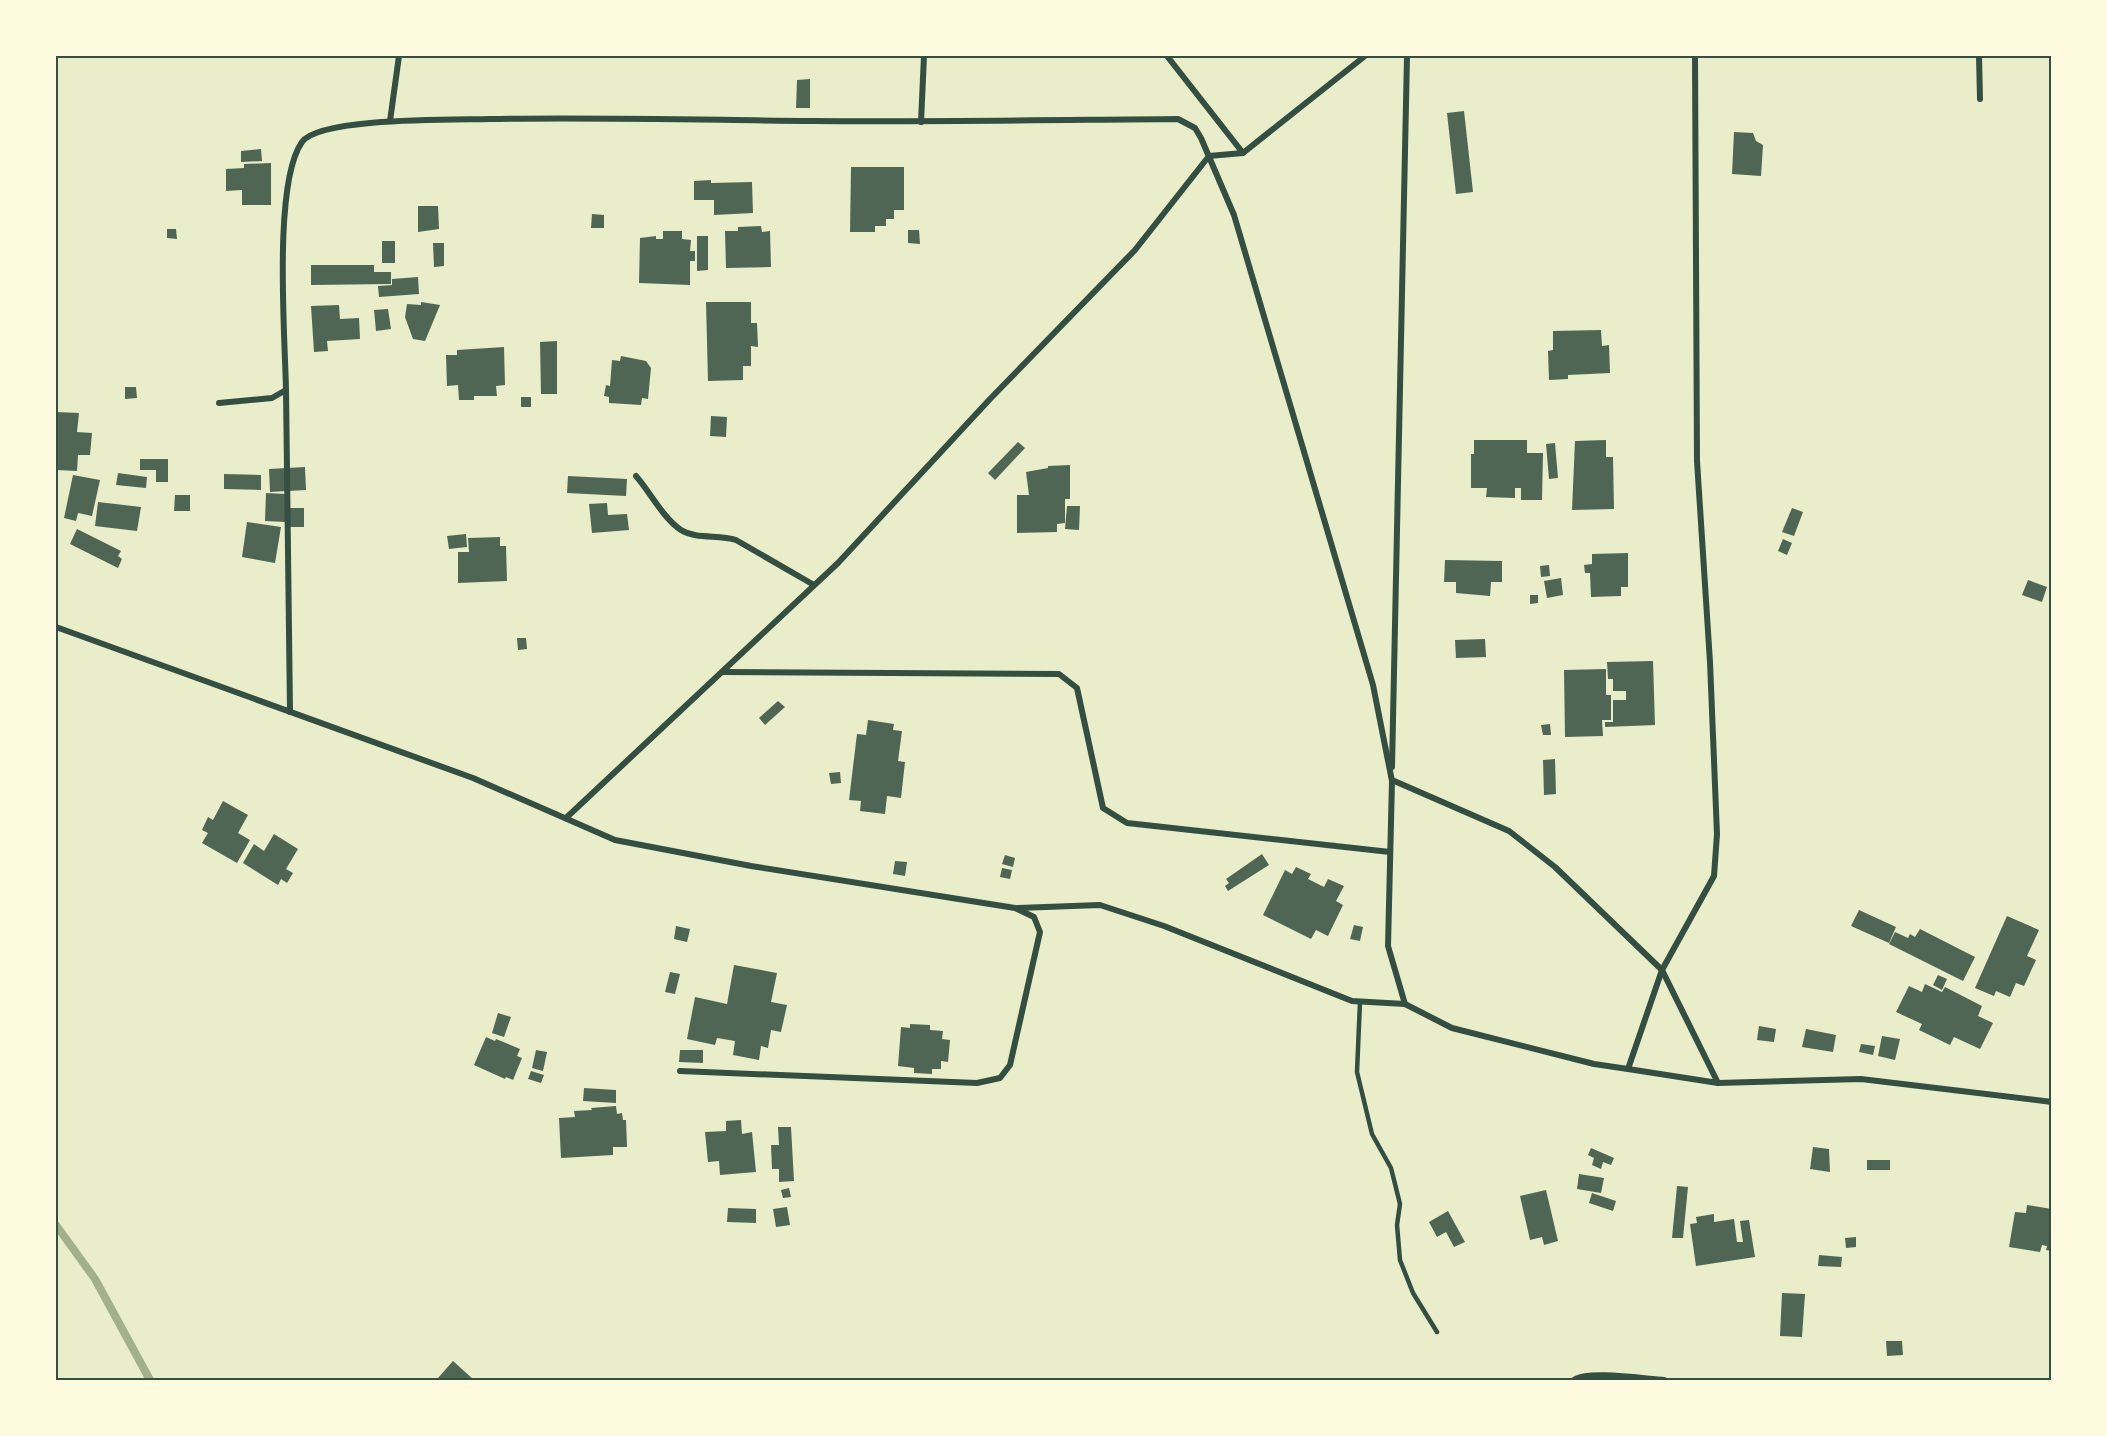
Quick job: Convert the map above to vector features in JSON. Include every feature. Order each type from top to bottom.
[{"type":"street","points":[[390,121],[399,56]]},
{"type":"street","points":[[921,122],[924,56]]},
{"type":"street","points":[[1167,56],[1243,153]]},
{"type":"street","points":[[566,818],[838,563],[990,399],[1135,250],[1209,156],[1243,153],[1365,56]]},
{"type":"street","points":[[1405,1004],[1389,946],[1407,56]]},
{"type":"street","points":[[1628,1069],[1662,970],[1714,876],[1717,834],[1710,662],[1697,461],[1695,56]]},
{"type":"street","points":[[1979,56],[1980,99]]},
{"type":"street","points":[[290,712],[285,219],[289,176],[303,140],[320,130],[390,121],[505,119],[921,122],[1178,118],[1196,128],[1234,215],[1366,663],[1392,782]]},
{"type":"street","points":[[219,403],[272,398],[286,390]]},
{"type":"street","points":[[636,476],[682,530],[706,537],[722,535],[736,540],[814,585]]},
{"type":"street","points":[[56,627],[473,778],[615,840],[751,866],[1015,908],[1100,905],[1164,926],[1360,1002],[1405,1004],[1452,1028],[1594,1064],[1718,1083],[1861,1079],[2052,1102]]},
{"type":"street","points":[[723,672],[1059,674],[1077,688],[1103,808],[1127,823],[1390,852]]},
{"type":"street","points":[[1392,782],[1509,831],[1555,867],[1662,970],[1718,1083]]},
{"type":"street","points":[[680,1071],[977,1083],[1000,1078],[1010,1065],[1040,932],[1034,917],[1015,908]]},
{"type":"street","points":[[1574,1380],[1578,1377],[1604,1377],[1664,1380]]},
{"type":"lane","points":[[1360,1002],[1357,1072],[1372,1134],[1391,1168],[1400,1204],[1397,1225],[1400,1260],[1413,1293],[1437,1332]]},
{"type":"building","points":[[810,79],[810,108],[796,108],[797,80]]},
{"type":"building","points":[[1464,111],[1473,192],[1456,194],[1447,113]]},
{"type":"building","points":[[1734,132],[1753,133],[1756,141],[1763,145],[1761,176],[1732,174]]},
{"type":"building","points":[[261,149],[262,161],[241,162],[241,151]]},
{"type":"building","points":[[271,163],[271,205],[242,205],[242,190],[226,191],[226,169],[244,168],[244,164]]},
{"type":"building","points":[[851,167],[904,167],[904,210],[894,210],[894,219],[886,219],[886,226],[875,226],[875,232],[850,232]]},
{"type":"building","points":[[711,180],[711,183],[752,182],[753,213],[714,215],[714,200],[694,200],[694,181]]},
{"type":"building","points":[[418,206],[438,206],[439,229],[418,232]]},
{"type":"building","points":[[592,214],[604,215],[604,228],[591,228]]},
{"type":"building","points":[[761,226],[762,232],[770,231],[771,267],[726,268],[725,231],[738,231],[738,227]]},
{"type":"building","points":[[167,229],[176,229],[177,239],[167,238]]},
{"type":"building","points":[[908,230],[919,230],[920,244],[908,243]]},
{"type":"building","points":[[663,231],[682,231],[682,239],[691,240],[690,251],[695,251],[695,261],[690,261],[690,285],[639,283],[640,238],[656,236],[656,239],[663,239]]},
{"type":"building","points":[[697,236],[708,236],[708,270],[697,271]]},
{"type":"building","points":[[382,241],[395,241],[395,263],[382,263]]},
{"type":"building","points":[[433,243],[444,243],[444,266],[434,267]]},
{"type":"building","points":[[311,265],[374,265],[374,272],[391,272],[391,284],[311,285]]},
{"type":"building","points":[[418,277],[419,294],[379,297],[378,286],[392,285],[392,279]]},
{"type":"building","points":[[421,302],[440,305],[425,341],[413,339],[405,317],[407,304],[421,305]]},
{"type":"building","points":[[706,302],[751,302],[751,323],[757,323],[758,347],[751,346],[751,366],[743,366],[743,380],[708,381]]},
{"type":"building","points":[[339,305],[340,319],[359,318],[360,339],[327,341],[328,351],[314,352],[311,306]]},
{"type":"building","points":[[388,309],[391,329],[376,331],[374,310]]},
{"type":"building","points":[[1601,330],[1602,346],[1609,345],[1610,373],[1568,375],[1568,379],[1549,380],[1548,351],[1553,350],[1553,331]]},
{"type":"building","points":[[557,341],[557,394],[541,394],[540,342]]},
{"type":"building","points":[[504,347],[505,385],[496,386],[497,396],[474,396],[474,400],[459,400],[458,385],[447,386],[446,355],[457,355],[457,350]]},
{"type":"building","points":[[621,356],[646,361],[651,368],[648,399],[642,398],[641,405],[609,403],[609,397],[604,396],[606,385],[610,386],[612,360],[620,361]]},
{"type":"building","points":[[125,387],[136,387],[137,398],[125,399]]},
{"type":"building","points":[[521,397],[531,397],[531,407],[521,407]]},
{"type":"building","points":[[56,412],[79,413],[77,432],[92,433],[90,455],[78,455],[77,471],[56,470]]},
{"type":"building","points":[[711,416],[727,417],[726,437],[710,436]]},
{"type":"building","points":[[1474,440],[1527,440],[1527,453],[1543,453],[1542,500],[1521,500],[1521,488],[1515,488],[1515,498],[1486,497],[1487,488],[1471,488],[1471,454],[1474,454]]},
{"type":"building","points":[[1606,440],[1606,457],[1613,457],[1614,509],[1572,510],[1575,441]]},
{"type":"building","points":[[1018,442],[1025,448],[995,480],[988,473]]},
{"type":"building","points":[[1555,443],[1558,478],[1549,479],[1546,444]]},
{"type":"building","points":[[140,459],[168,459],[168,482],[156,482],[156,470],[140,470]]},
{"type":"building","points":[[1070,465],[1070,499],[1065,499],[1065,523],[1057,524],[1057,532],[1017,533],[1017,495],[1029,495],[1026,472],[1048,468],[1048,466]]},
{"type":"building","points":[[305,467],[306,490],[270,492],[269,469]]},
{"type":"building","points":[[118,473],[147,477],[146,488],[116,485]]},
{"type":"building","points":[[224,474],[261,475],[261,490],[224,489]]},
{"type":"building","points":[[73,475],[100,480],[92,516],[78,513],[76,521],[64,518]]},
{"type":"building","points":[[568,476],[627,479],[626,496],[567,493]]},
{"type":"building","points":[[266,493],[286,494],[285,522],[265,521]]},
{"type":"building","points":[[175,495],[190,495],[190,511],[174,511]]},
{"type":"building","points":[[98,502],[141,507],[137,531],[95,526]]},
{"type":"building","points":[[607,503],[608,515],[627,514],[629,530],[592,533],[589,504]]},
{"type":"building","points":[[1067,506],[1080,506],[1079,530],[1065,529]]},
{"type":"building","points":[[288,508],[304,508],[304,527],[288,527]]},
{"type":"building","points":[[1792,508],[1803,512],[1794,536],[1782,532]]},
{"type":"building","points":[[247,522],[281,527],[275,563],[242,557]]},
{"type":"building","points":[[77,529],[121,551],[118,556],[122,559],[118,568],[70,544]]},
{"type":"building","points":[[466,534],[467,547],[449,549],[447,536]]},
{"type":"building","points":[[500,537],[500,546],[506,546],[507,581],[458,583],[458,552],[469,552],[468,538]]},
{"type":"building","points":[[1783,539],[1792,543],[1787,555],[1778,551]]},
{"type":"building","points":[[1628,553],[1628,587],[1621,587],[1621,596],[1591,597],[1590,573],[1585,573],[1584,565],[1592,564],[1592,554]]},
{"type":"building","points":[[1445,560],[1502,561],[1502,582],[1491,582],[1490,596],[1456,593],[1456,582],[1444,582]]},
{"type":"building","points":[[1549,565],[1550,576],[1541,577],[1540,566]]},
{"type":"building","points":[[1561,578],[1563,595],[1547,598],[1544,581]]},
{"type":"building","points":[[2028,580],[2047,587],[2042,602],[2022,595]]},
{"type":"building","points":[[1530,595],[1538,595],[1538,603],[1530,604]]},
{"type":"building","points":[[517,638],[526,638],[527,649],[518,650]]},
{"type":"building","points":[[1485,639],[1486,657],[1456,658],[1455,640]]},
{"type":"building","points":[[1653,661],[1655,725],[1605,727],[1605,722],[1613,722],[1613,700],[1626,700],[1626,691],[1613,691],[1613,679],[1608,679],[1607,662]]},
{"type":"building","points":[[1606,669],[1606,695],[1611,695],[1611,720],[1602,720],[1603,736],[1565,737],[1564,670]]},
{"type":"building","points":[[778,701],[785,707],[765,725],[759,718]]},
{"type":"building","points":[[868,720],[894,724],[893,730],[902,731],[898,761],[905,762],[901,798],[887,796],[885,814],[860,811],[861,801],[849,800],[857,734],[866,735]]},
{"type":"building","points":[[1550,724],[1551,735],[1543,735],[1541,725]]},
{"type":"building","points":[[1555,759],[1556,794],[1544,795],[1543,760]]},
{"type":"building","points":[[840,772],[841,783],[831,784],[829,773]]},
{"type":"building","points":[[223,801],[248,815],[238,833],[250,840],[237,863],[202,843],[208,833],[202,830],[208,817],[213,820]]},
{"type":"building","points":[[274,834],[298,849],[286,869],[293,873],[287,883],[281,879],[278,885],[243,863],[254,844],[264,851]]},
{"type":"building","points":[[1262,854],[1269,865],[1228,891],[1225,886],[1229,883],[1226,879]]},
{"type":"building","points":[[1005,855],[1015,858],[1013,867],[1002,864]]},
{"type":"building","points":[[895,861],[907,862],[905,876],[893,874]]},
{"type":"building","points":[[1296,867],[1311,874],[1308,879],[1324,887],[1328,879],[1344,886],[1336,901],[1343,905],[1328,936],[1316,930],[1311,939],[1263,915],[1285,870],[1292,874]]},
{"type":"building","points":[[1002,868],[1012,870],[1010,879],[1000,877]]},
{"type":"building","points":[[1859,910],[1896,927],[1889,943],[1851,926]]},
{"type":"building","points":[[2007,916],[2039,930],[2027,956],[2036,960],[2024,986],[2016,983],[2010,997],[1996,991],[1994,996],[1975,988]]},
{"type":"building","points":[[1354,925],[1363,927],[1360,941],[1350,939]]},
{"type":"building","points":[[676,926],[690,929],[687,942],[674,939]]},
{"type":"building","points":[[1920,929],[1975,957],[1963,981],[1889,944],[1895,932],[1908,938],[1910,934],[1915,937]]},
{"type":"building","points":[[734,965],[777,973],[771,1002],[787,1005],[781,1032],[771,1030],[768,1048],[761,1046],[759,1060],[733,1055],[735,1041],[717,1038],[715,1045],[687,1039],[695,997],[727,1004]]},
{"type":"building","points":[[670,972],[680,974],[675,994],[665,992]]},
{"type":"building","points":[[1938,975],[1947,979],[1942,990],[1933,985]]},
{"type":"building","points":[[1925,984],[1942,992],[1945,987],[1982,1006],[1978,1016],[1993,1023],[1980,1049],[1954,1037],[1950,1045],[1919,1030],[1922,1024],[1896,1012],[1909,986],[1922,992]]},
{"type":"building","points":[[498,1013],[511,1017],[504,1037],[492,1033]]},
{"type":"building","points":[[910,1024],[930,1025],[930,1030],[943,1031],[942,1039],[950,1040],[948,1062],[941,1061],[941,1069],[932,1069],[932,1074],[914,1073],[914,1068],[898,1066],[901,1027],[910,1028]]},
{"type":"building","points":[[1759,1026],[1776,1029],[1774,1042],[1757,1040]]},
{"type":"building","points":[[1806,1029],[1836,1035],[1833,1052],[1802,1047]]},
{"type":"building","points":[[1882,1036],[1900,1039],[1895,1060],[1878,1056]]},
{"type":"building","points":[[486,1037],[520,1049],[517,1056],[522,1058],[513,1080],[506,1077],[505,1079],[474,1065]]},
{"type":"building","points":[[1861,1044],[1875,1046],[1873,1055],[1859,1052]]},
{"type":"building","points":[[536,1050],[547,1052],[543,1071],[532,1068]]},
{"type":"building","points":[[680,1050],[703,1050],[703,1063],[679,1062]]},
{"type":"building","points":[[531,1071],[544,1075],[541,1083],[528,1079]]},
{"type":"building","points":[[584,1088],[616,1090],[616,1103],[583,1101]]},
{"type":"building","points":[[616,1106],[617,1114],[622,1113],[623,1120],[626,1120],[627,1147],[613,1147],[613,1155],[561,1158],[559,1118],[575,1117],[574,1111]]},
{"type":"building","points":[[741,1120],[742,1134],[752,1132],[756,1172],[720,1175],[719,1161],[708,1162],[705,1132],[726,1131],[726,1121]]},
{"type":"building","points":[[778,1127],[791,1127],[794,1181],[779,1182],[779,1169],[772,1169],[771,1145],[779,1145]]},
{"type":"building","points":[[1813,1147],[1829,1149],[1830,1172],[1810,1169]]},
{"type":"building","points":[[1591,1148],[1614,1158],[1611,1165],[1603,1162],[1601,1169],[1592,1165],[1594,1158],[1588,1155]]},
{"type":"building","points":[[1867,1160],[1890,1160],[1890,1170],[1867,1170]]},
{"type":"building","points":[[1579,1174],[1604,1178],[1601,1193],[1577,1189]]},
{"type":"building","points":[[1677,1186],[1688,1187],[1683,1238],[1672,1238]]},
{"type":"building","points":[[789,1188],[791,1197],[783,1198],[781,1190]]},
{"type":"building","points":[[1546,1190],[1558,1241],[1544,1245],[1542,1237],[1530,1240],[1520,1196]]},
{"type":"building","points":[[1592,1193],[1616,1201],[1613,1211],[1589,1203]]},
{"type":"building","points":[[2027,1205],[2052,1209],[2052,1251],[2046,1250],[2047,1246],[2042,1245],[2040,1252],[2009,1247],[2015,1212],[2026,1213]]},
{"type":"building","points":[[787,1207],[790,1225],[776,1227],[773,1209]]},
{"type":"building","points":[[728,1208],[756,1209],[756,1223],[727,1222]]},
{"type":"building","points":[[1448,1211],[1465,1242],[1454,1247],[1446,1232],[1437,1237],[1429,1222]]},
{"type":"building","points":[[1714,1214],[1714,1222],[1734,1219],[1737,1242],[1743,1242],[1740,1221],[1749,1220],[1755,1257],[1696,1266],[1690,1224],[1697,1223],[1696,1217]]},
{"type":"building","points":[[1856,1237],[1856,1247],[1846,1248],[1845,1238]]},
{"type":"building","points":[[1819,1255],[1842,1257],[1841,1267],[1818,1266]]},
{"type":"building","points":[[1782,1293],[1805,1294],[1802,1337],[1780,1336]]},
{"type":"building","points":[[1886,1341],[1902,1341],[1903,1355],[1887,1356]]},
{"type":"building","points":[[453,1361],[474,1380],[441,1380],[438,1378]]},
{"type":"waterway","points":[[56,1225],[95,1279],[150,1380]]}]
